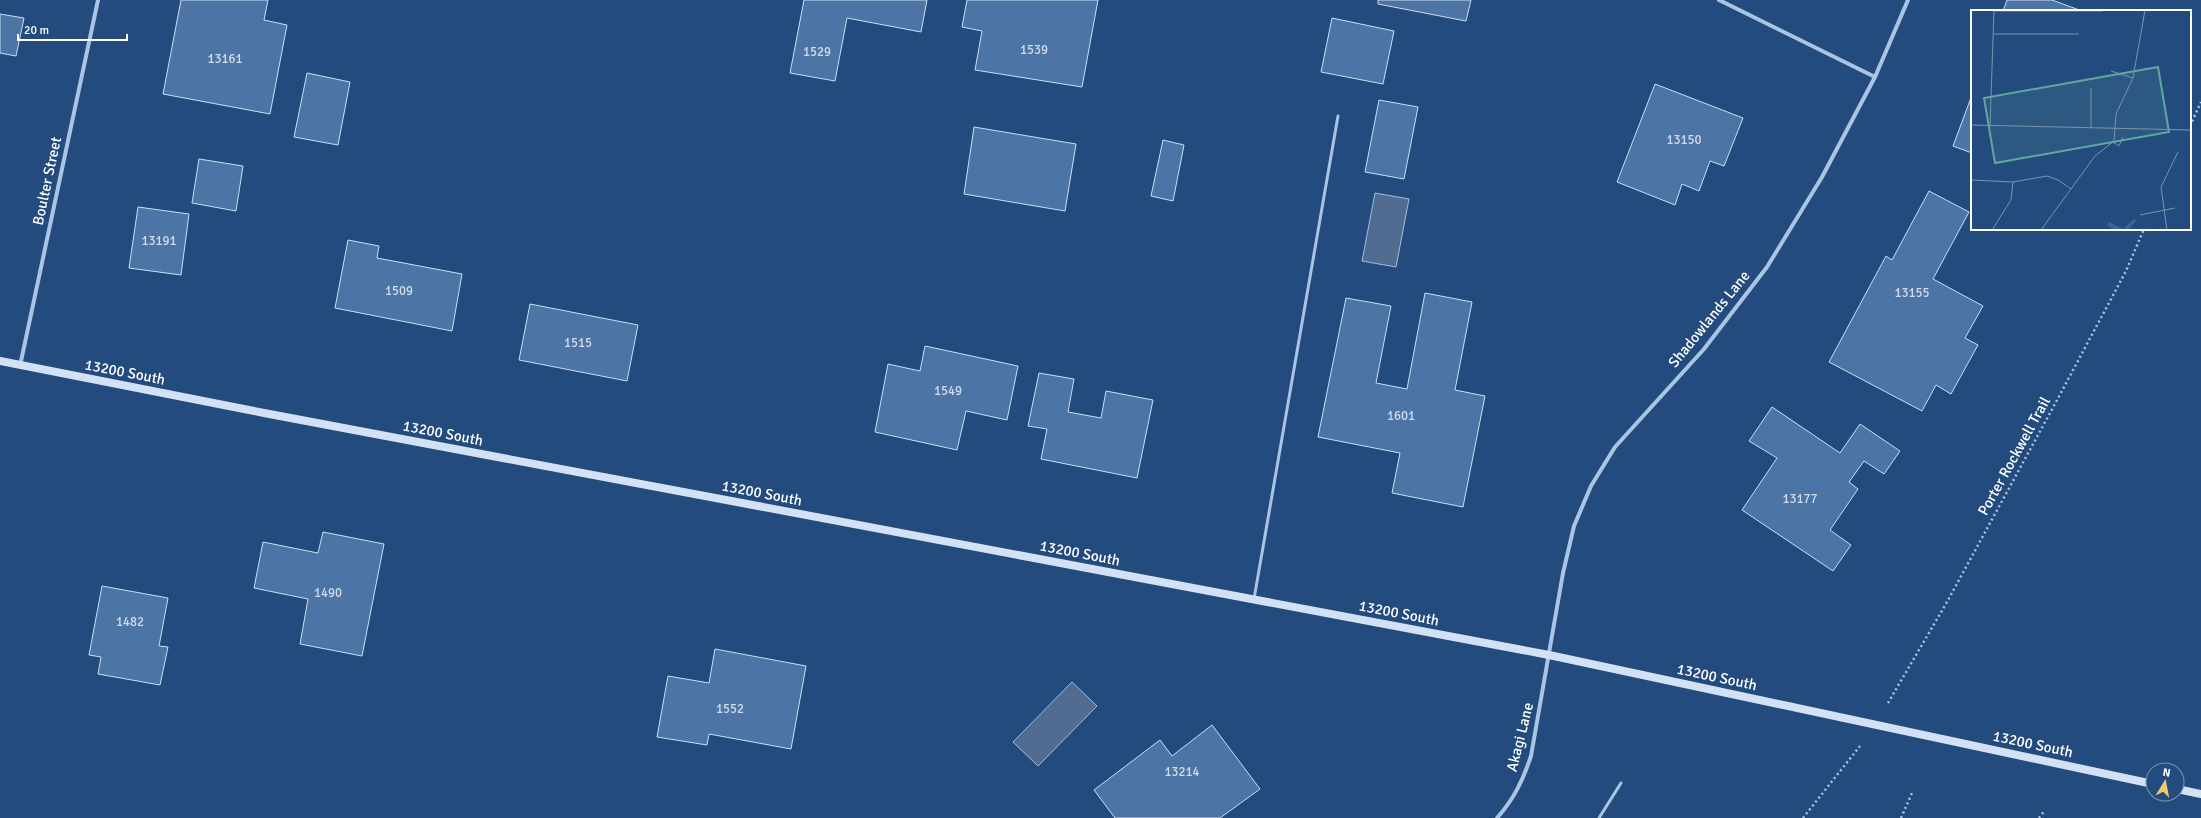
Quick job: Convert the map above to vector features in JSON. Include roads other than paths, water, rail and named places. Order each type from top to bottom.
[{"type":"street","name":"Boulter Street","points":[[20,366],[98,0]]},
{"type":"street","points":[[1719,0],[1875,77]]},
{"type":"street","name":"Shadowlands Lane","points":[[1549,655],[1563,573],[1574,526],[1591,486],[1615,447],[1704,349],[1767,267],[1822,177],[1875,77],[1908,0]]},
{"type":"street","name":"13200 South","points":[[0,361],[1549,655],[2145,782]]},
{"type":"street","name":"Akagi Lane","points":[[1497,818],[1509,804],[1522,781],[1531,756],[1549,655]]},
{"type":"street","points":[[2185,791],[2201,794]]},
{"type":"lane","points":[[1254,600],[1338,116]]},
{"type":"lane","points":[[1599,818],[1621,783]]},
{"type":"water","points":[[1375,193],[1409,199],[1396,267],[1362,261]]},
{"type":"water","points":[[1072,682],[1097,706],[1038,766],[1013,742]]}]
